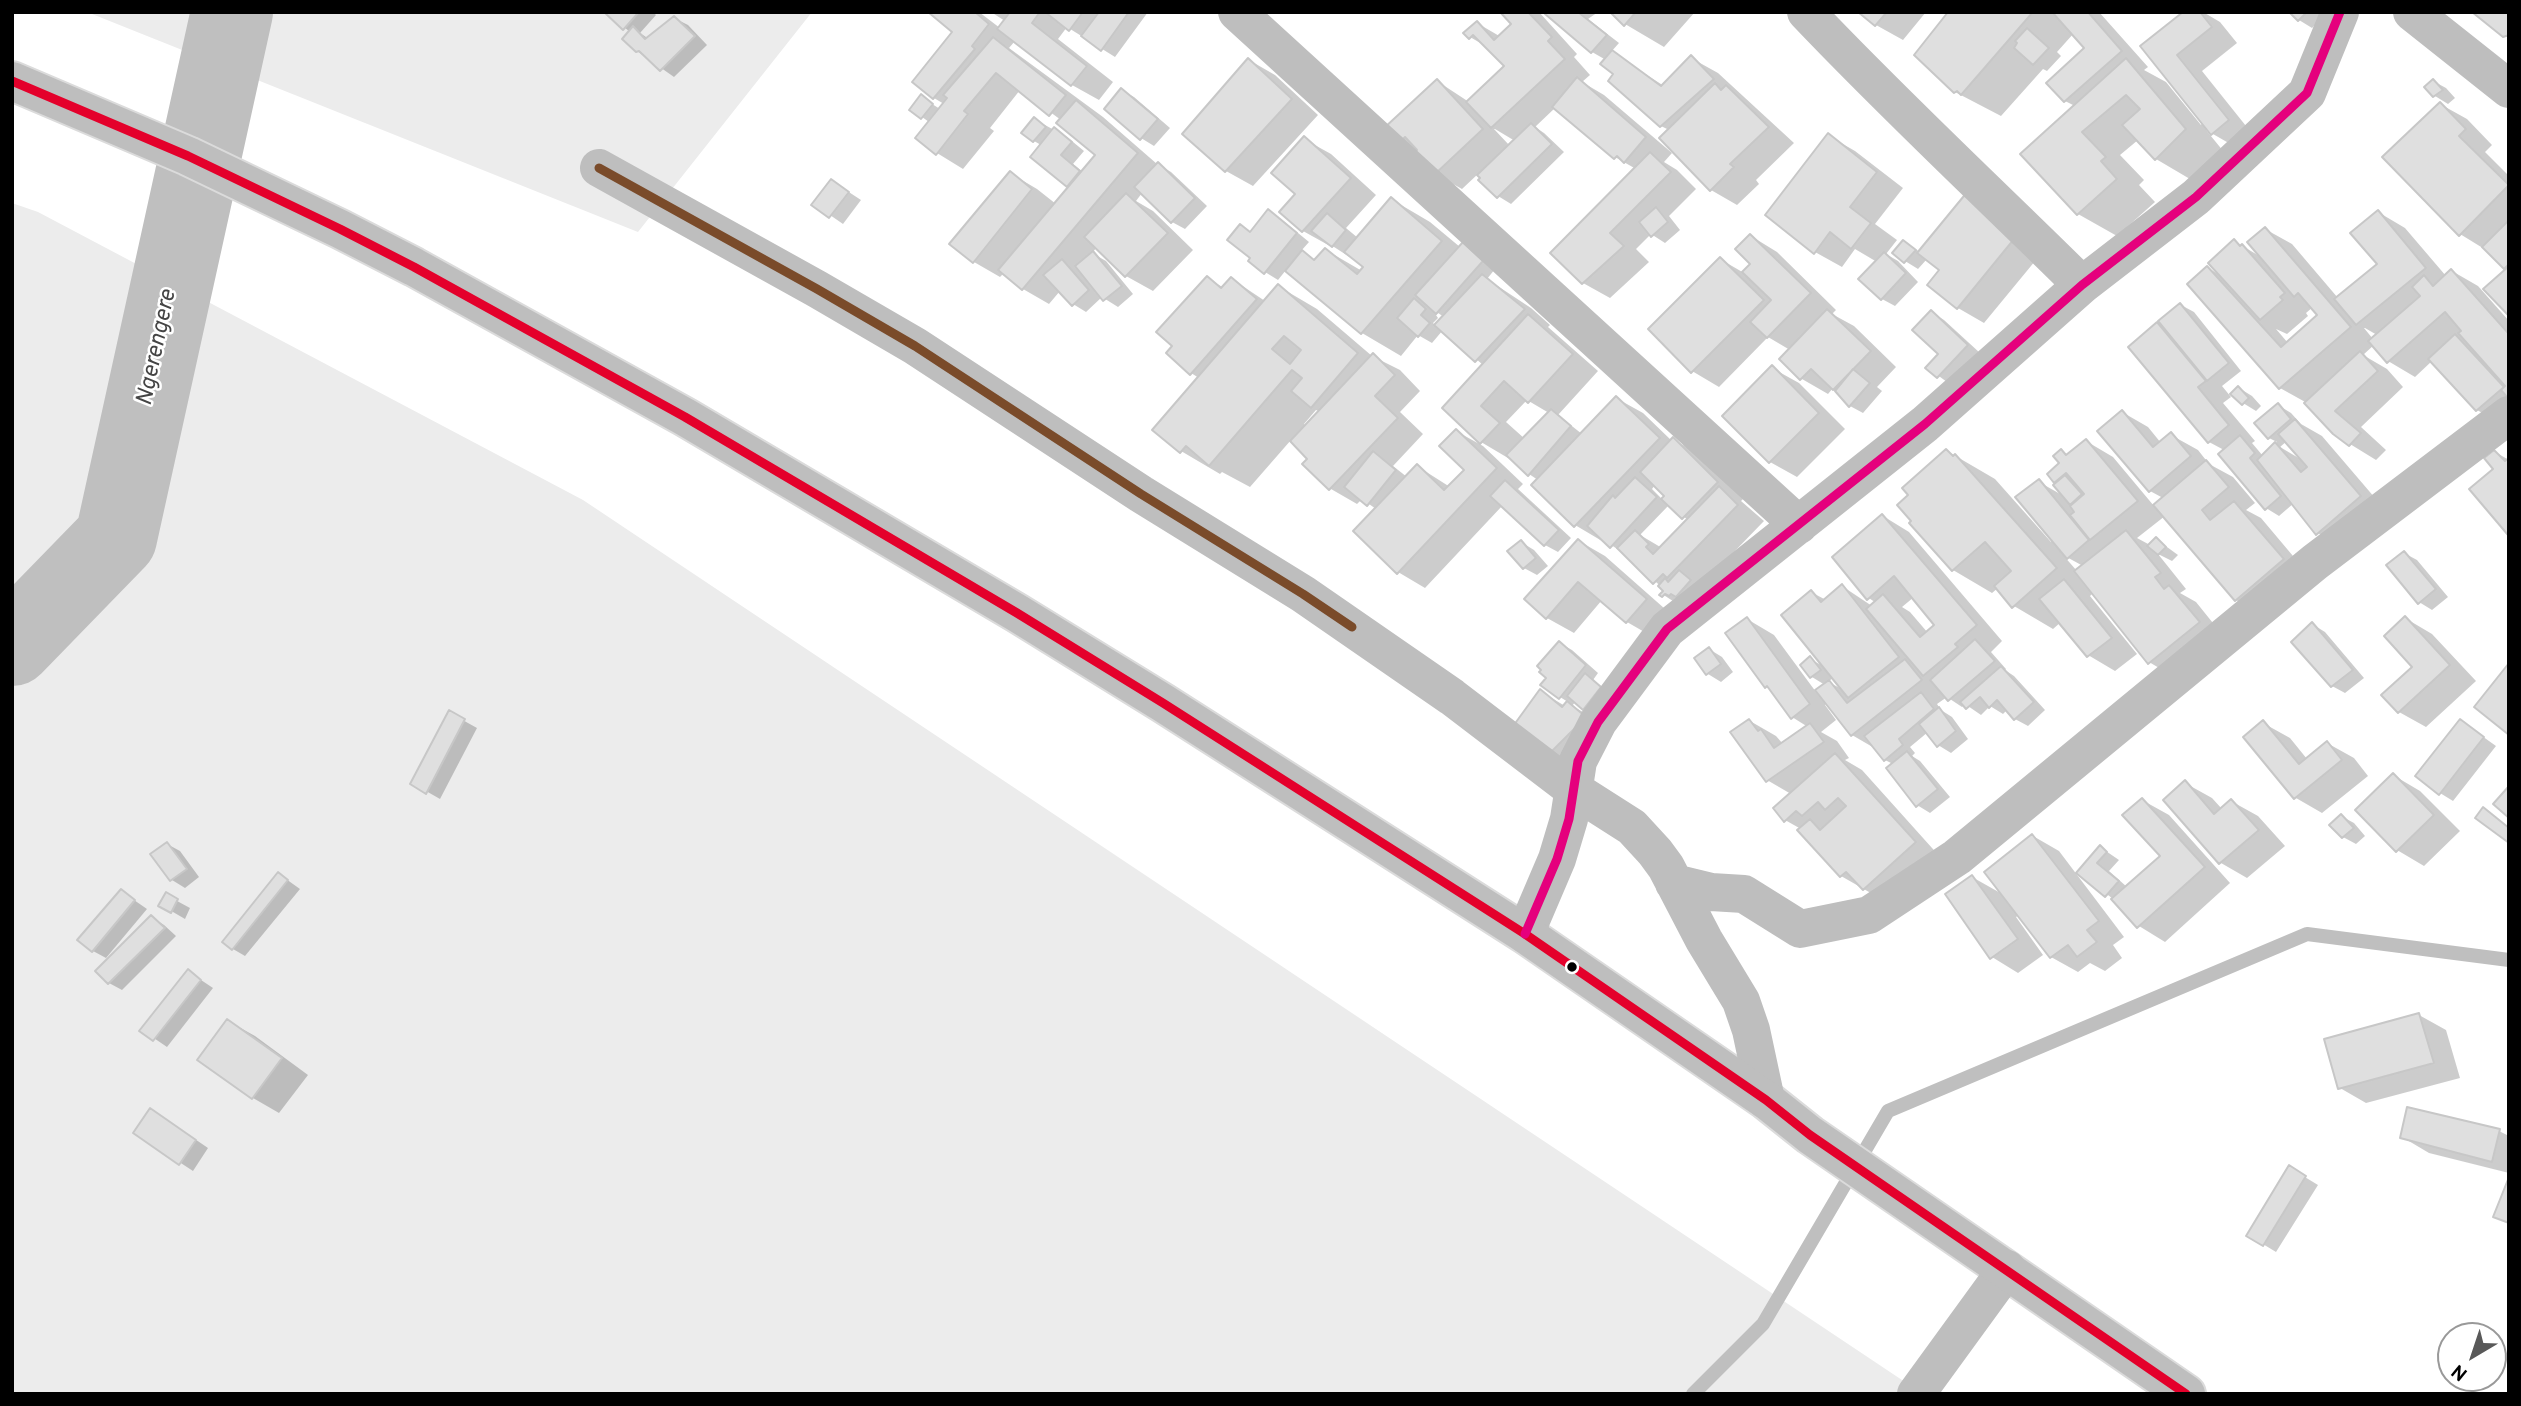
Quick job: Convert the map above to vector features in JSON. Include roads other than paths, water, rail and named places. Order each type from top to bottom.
[{"type":"main road","points":[[1237,12],[1798,524]]},
{"type":"main road","points":[[1806,12],[2082,285]]},
{"type":"main road","points":[[1525,934],[1557,859],[1569,819],[1578,761],[1598,722],[1667,629],[1925,424],[2082,285],[2196,197],[2307,93],[2340,12]]},
{"type":"main road","points":[[2412,12],[2509,89]]},
{"type":"main road","points":[[12,81],[188,156],[340,229],[685,417],[1017,613],[1525,934],[1766,1100],[1810,1135],[2186,1394]]},
{"type":"main road","points":[[599,168],[915,346],[1141,494],[1338,616],[1521,747],[1574,790],[1632,828],[1656,852],[1741,1001],[1751,1030],[1766,1100]]},
{"type":"main road","points":[[1674,883],[1711,892],[1744,894],[1800,929],[1869,915],[1957,857],[2315,562],[2509,415]]},
{"type":"main road","points":[[1916,1394],[2007,1269]]},
{"type":"waterway","name":"Ngerengere","points":[[12,645],[116,538],[232,12]]},
{"type":"waterway","points":[[1693,1394],[1763,1324],[1888,1111],[2307,934],[2509,960]]}]
